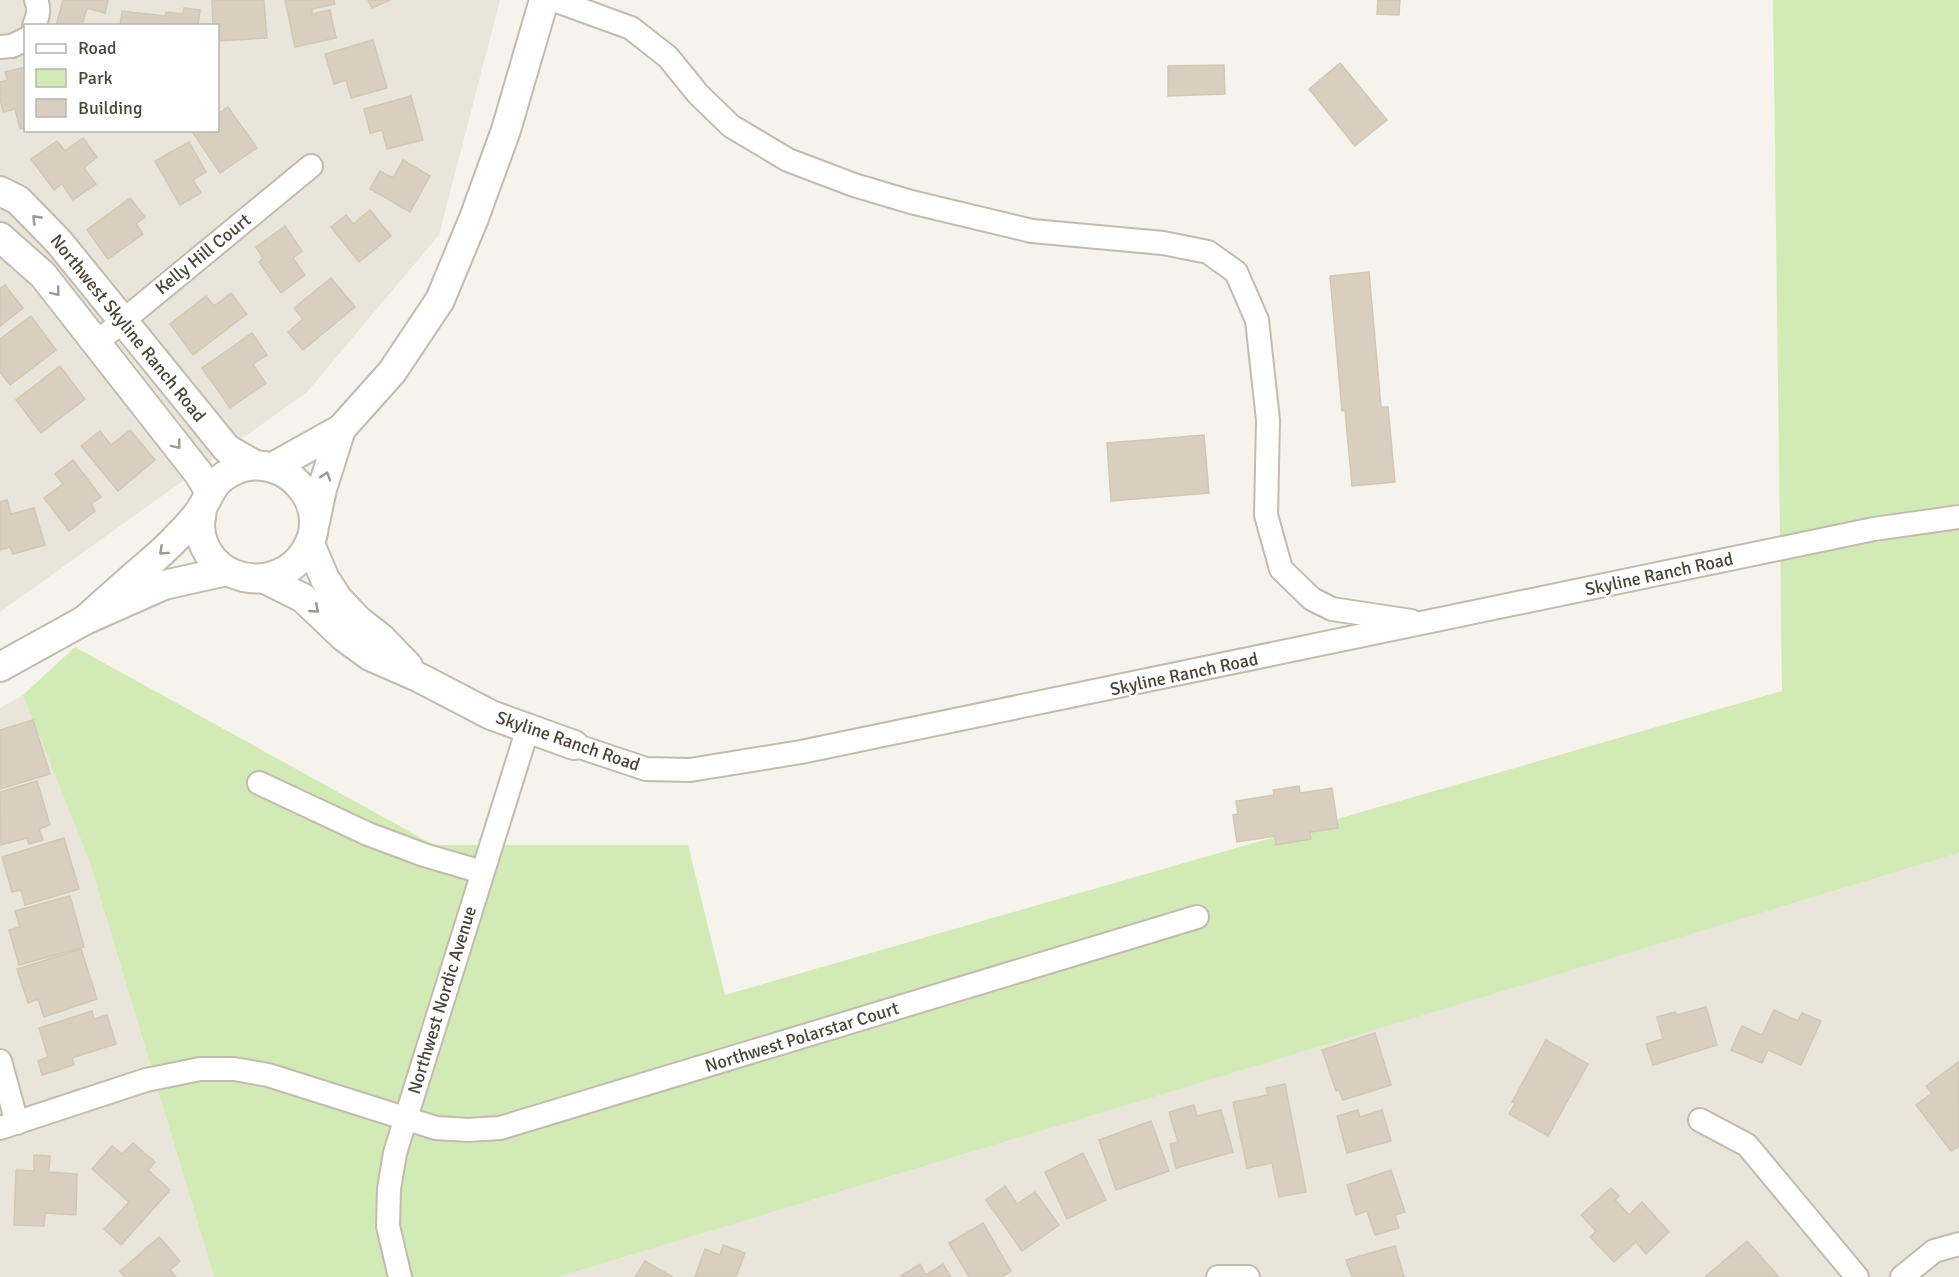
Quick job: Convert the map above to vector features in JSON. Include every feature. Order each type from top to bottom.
[{"type":"street","points":[[35,24],[39,7],[36,0]]},
{"type":"street","points":[[85,620],[175,540],[221,478],[237,469],[264,466],[341,429],[392,372],[440,300],[474,218],[506,130],[544,0]]},
{"type":"street","points":[[554,0],[631,28],[668,57],[698,94],[730,126],[788,160],[854,185],[911,202],[1032,231],[1162,243],[1208,252],[1236,272],[1257,320],[1268,420],[1266,515],[1281,569],[1312,599],[1332,609],[1425,623]]},
{"type":"street","points":[[0,47],[24,40]]},
{"type":"street","name":"Kelly Hill Court","points":[[96,343],[311,166]]},
{"type":"street","name":"Northwest Skyline Ranch Road","points":[[0,191],[18,200],[51,234],[227,449],[264,466]]},
{"type":"street","name":"Northwest Skyline Ranch Road","points":[[0,237],[43,275],[199,474],[206,499]]},
{"type":"street","points":[[206,499],[200,526],[204,543],[213,559],[227,571],[245,578],[265,579],[284,573],[300,561],[312,534],[322,489],[341,429]]},
{"type":"street","points":[[264,466],[289,475],[302,488],[312,505],[312,534]]},
{"type":"street","name":"Skyline Ranch Road","points":[[265,579],[303,598],[344,637],[370,656],[420,678],[490,715],[646,769],[690,770],[813,750],[1874,529],[1959,517]]},
{"type":"street","name":"Skyline Ranch Road","points":[[312,534],[325,579],[338,599],[420,678]]},
{"type":"street","points":[[0,667],[85,620],[164,585],[227,571]]},
{"type":"street","name":"Northwest Nordic Avenue","points":[[400,1277],[388,1226],[389,1189],[395,1153],[528,728]]},
{"type":"street","points":[[259,783],[368,834],[424,855],[482,872]]},
{"type":"street","name":"Northwest Polarstar Court","points":[[8,1125],[146,1080],[200,1069],[234,1069],[268,1075],[436,1128],[468,1130],[500,1128],[1197,917]]},
{"type":"street","points":[[0,1061],[8,1125]]},
{"type":"street","points":[[1700,1120],[1748,1145],[1857,1277]]},
{"type":"street","points":[[1902,1277],[1934,1251],[1959,1244]]},
{"type":"street","points":[[1218,1277],[1248,1277]]},
{"type":"shaded area","points":[[0,0],[500,0],[439,235],[307,392],[0,612]]},
{"type":"shaded area","points":[[23,695],[89,860],[214,1277],[0,1277],[0,708]]},
{"type":"shaded area","points":[[1959,853],[1959,1277],[558,1277],[1469,1001]]},
{"type":"green space","points":[[1773,0],[1959,0],[1959,853],[558,1277],[214,1277],[89,860],[23,695],[75,647],[434,845],[688,845],[725,995],[1782,691]]},
{"type":"building","points":[[63,0],[108,0],[105,13],[87,8],[83,24],[57,24]]},
{"type":"building","points":[[212,0],[264,0],[267,38],[219,41],[219,24],[213,24]]},
{"type":"building","points":[[285,0],[334,0],[335,4],[312,9],[312,14],[330,10],[336,38],[295,47]]},
{"type":"building","points":[[368,0],[390,0],[372,8]]},
{"type":"building","points":[[1378,0],[1400,0],[1399,15],[1377,14]]},
{"type":"building","points":[[184,8],[200,10],[198,24],[120,24],[122,11],[165,16],[166,12],[183,14]]},
{"type":"building","points":[[373,40],[387,88],[351,98],[346,80],[334,84],[325,54]]},
{"type":"building","points":[[1340,63],[1387,120],[1355,146],[1309,89]]},
{"type":"building","points":[[1224,65],[1225,94],[1168,96],[1168,66]]},
{"type":"building","points":[[24,67],[24,128],[20,129],[15,109],[3,112],[0,82],[8,80],[5,72]]},
{"type":"building","points":[[411,96],[423,140],[387,149],[382,130],[370,133],[364,109]]},
{"type":"building","points":[[228,107],[257,148],[220,173],[192,132],[219,132],[219,113]]},
{"type":"building","points":[[83,138],[97,157],[84,168],[96,184],[73,200],[62,184],[54,190],[31,159],[57,141],[65,151]]},
{"type":"building","points":[[189,142],[206,172],[193,180],[201,193],[180,205],[155,161]]},
{"type":"building","points":[[403,160],[430,176],[410,212],[370,189],[380,171],[393,178]]},
{"type":"building","points":[[130,198],[145,217],[136,224],[143,234],[108,259],[87,230]]},
{"type":"building","points":[[370,210],[391,236],[359,262],[331,227],[346,215],[353,224]]},
{"type":"building","points":[[285,226],[302,251],[293,258],[305,275],[281,293],[259,262],[263,258],[256,247]]},
{"type":"building","points":[[1369,272],[1381,407],[1388,407],[1395,482],[1352,486],[1345,410],[1342,411],[1330,276]]},
{"type":"building","points":[[331,278],[355,307],[303,350],[288,332],[303,319],[294,308]]},
{"type":"building","points":[[5,285],[23,308],[0,326],[0,288]]},
{"type":"building","points":[[231,293],[247,314],[193,355],[170,324],[206,296],[214,306]]},
{"type":"building","points":[[31,316],[56,350],[10,385],[0,372],[0,339]]},
{"type":"building","points":[[252,333],[267,355],[253,364],[266,383],[230,408],[202,368]]},
{"type":"building","points":[[60,366],[85,399],[41,433],[16,400]]},
{"type":"building","points":[[130,430],[155,460],[118,491],[81,446],[100,431],[111,445]]},
{"type":"building","points":[[1204,435],[1209,493],[1111,501],[1107,443]]},
{"type":"building","points":[[73,460],[101,497],[91,504],[95,511],[69,531],[44,498],[63,484],[55,474]]},
{"type":"building","points":[[7,500],[11,514],[34,508],[45,545],[13,554],[10,547],[0,550],[0,502]]},
{"type":"building","points":[[33,720],[50,774],[0,789],[0,730]]},
{"type":"building","points":[[37,781],[50,825],[39,829],[43,840],[29,844],[27,838],[1,845],[0,792]]},
{"type":"building","points":[[1299,786],[1300,793],[1332,788],[1338,828],[1310,832],[1311,839],[1276,845],[1275,836],[1237,842],[1233,815],[1238,814],[1236,801],[1274,795],[1273,790]]},
{"type":"building","points":[[64,838],[79,889],[25,905],[21,890],[12,892],[2,857]]},
{"type":"building","points":[[70,896],[84,947],[19,965],[9,930],[20,927],[15,911]]},
{"type":"building","points":[[81,949],[97,999],[44,1017],[38,999],[28,1003],[17,969]]},
{"type":"building","points":[[1706,1007],[1717,1045],[1653,1065],[1646,1044],[1663,1039],[1657,1017],[1675,1012],[1677,1015]]},
{"type":"building","points":[[1774,1010],[1798,1021],[1802,1013],[1821,1021],[1801,1065],[1768,1050],[1762,1063],[1731,1050],[1742,1026],[1762,1035]]},
{"type":"building","points":[[92,1011],[94,1019],[107,1015],[116,1044],[72,1058],[74,1065],[42,1075],[38,1061],[48,1057],[39,1028]]},
{"type":"building","points":[[1375,1033],[1391,1085],[1343,1100],[1339,1090],[1336,1091],[1322,1050]]},
{"type":"building","points":[[1546,1040],[1588,1064],[1548,1136],[1509,1114],[1515,1103],[1512,1102]]},
{"type":"building","points":[[1958,1062],[1959,1146],[1951,1151],[1916,1105],[1932,1093],[1926,1086]]},
{"type":"building","points":[[1285,1084],[1306,1192],[1279,1197],[1272,1163],[1247,1168],[1233,1102],[1268,1095],[1266,1088]]},
{"type":"building","points":[[1194,1105],[1197,1116],[1221,1110],[1233,1152],[1176,1168],[1170,1144],[1178,1142],[1169,1112]]},
{"type":"building","points":[[1358,1110],[1360,1117],[1382,1110],[1391,1141],[1347,1153],[1337,1116]]},
{"type":"building","points":[[1151,1121],[1169,1171],[1116,1190],[1099,1140]]},
{"type":"building","points":[[133,1143],[155,1162],[148,1170],[170,1190],[121,1245],[104,1229],[129,1202],[92,1169],[112,1146],[122,1154]]},
{"type":"building","points":[[1083,1153],[1106,1200],[1067,1219],[1045,1172]]},
{"type":"building","points":[[34,1155],[50,1156],[49,1172],[77,1174],[76,1215],[45,1213],[44,1226],[14,1225],[16,1170],[34,1171]]},
{"type":"building","points":[[1391,1170],[1405,1212],[1395,1215],[1399,1228],[1375,1235],[1367,1211],[1356,1215],[1347,1185]]},
{"type":"building","points":[[1005,1186],[1017,1204],[1035,1192],[1059,1225],[1022,1251],[986,1200]]},
{"type":"building","points":[[1611,1188],[1619,1196],[1615,1200],[1629,1215],[1642,1202],[1669,1232],[1646,1254],[1636,1242],[1614,1262],[1590,1237],[1596,1231],[1581,1215]]},
{"type":"building","points":[[983,1223],[1011,1271],[1002,1277],[969,1277],[949,1243]]},
{"type":"building","points":[[159,1237],[180,1261],[170,1270],[176,1277],[125,1277],[120,1271]]},
{"type":"building","points":[[1747,1241],[1779,1277],[1705,1277]]},
{"type":"building","points":[[723,1245],[745,1253],[736,1277],[695,1277],[705,1249],[720,1255]]},
{"type":"building","points":[[1395,1246],[1404,1277],[1352,1277],[1346,1260]]},
{"type":"building","points":[[645,1261],[673,1277],[635,1277]]},
{"type":"building","points":[[920,1264],[926,1275],[943,1264],[951,1277],[901,1276]]}]
